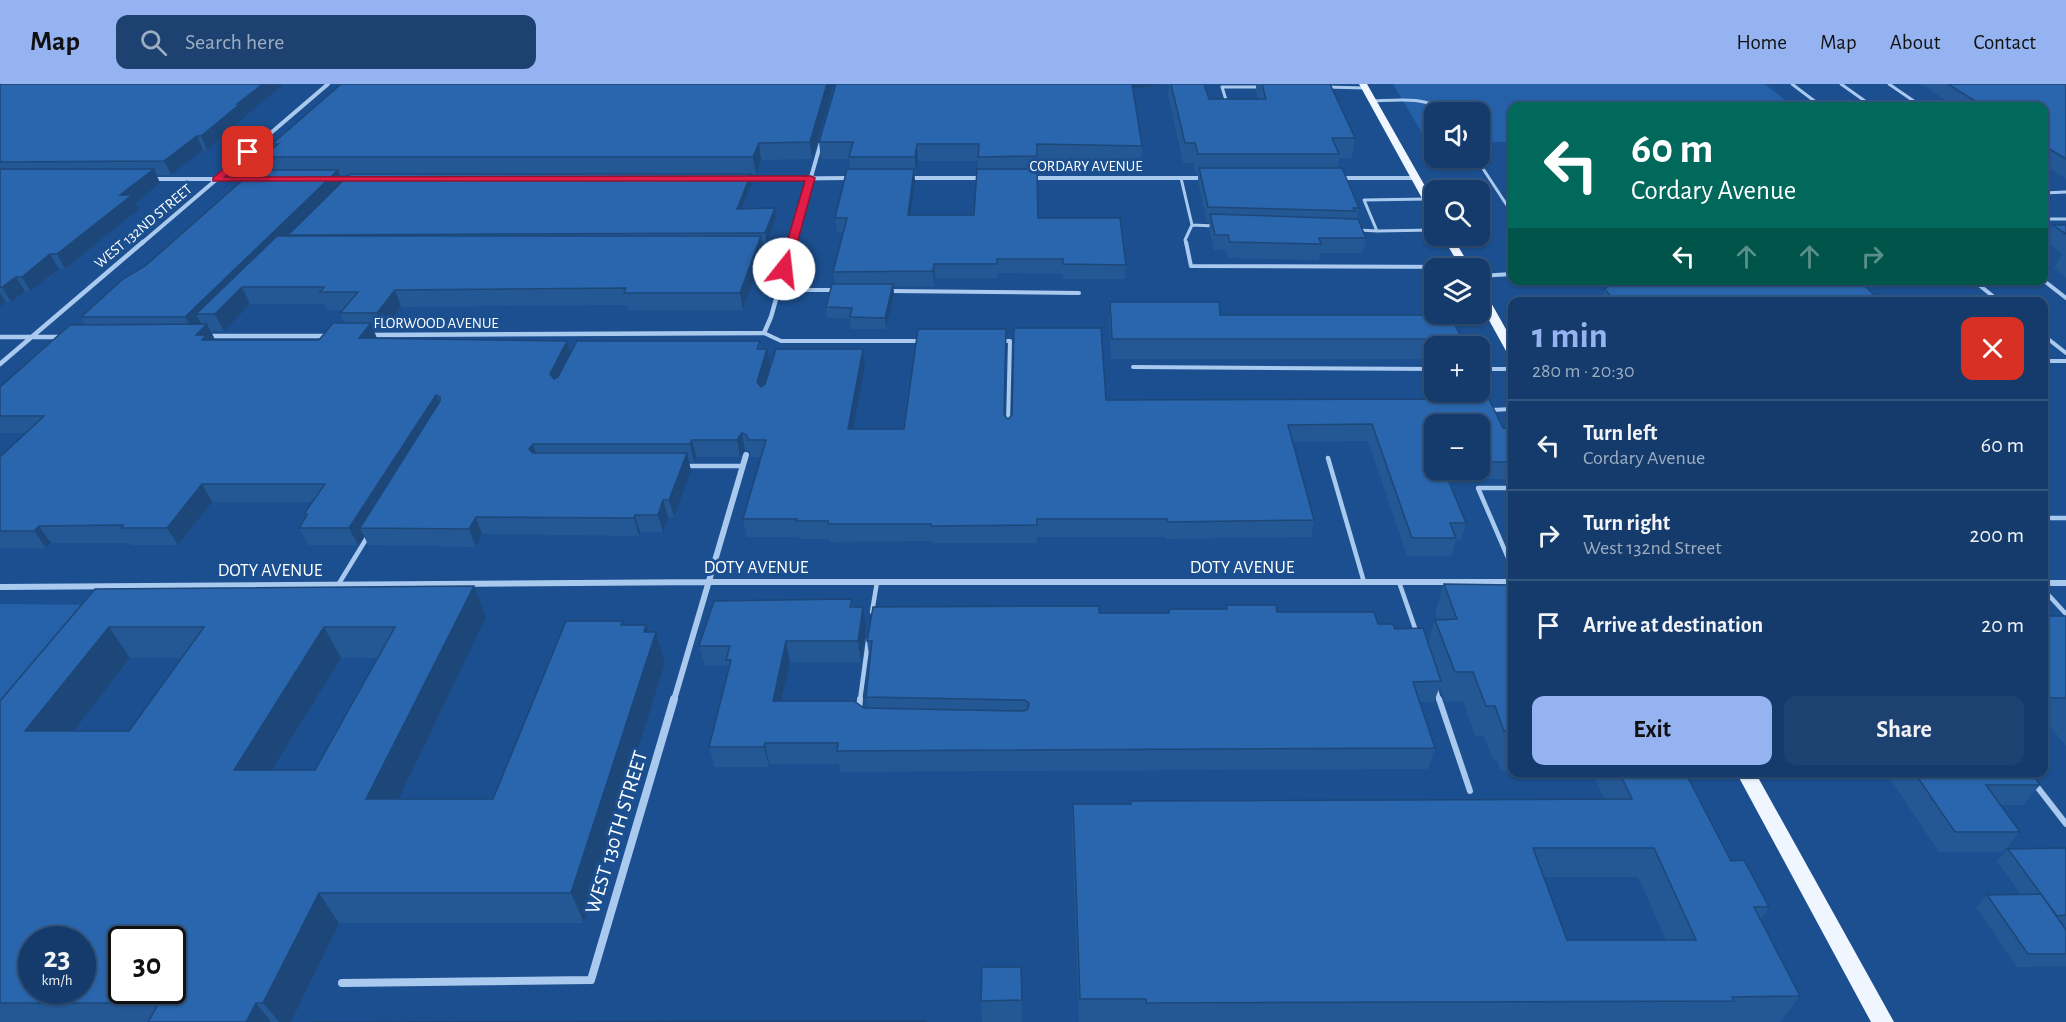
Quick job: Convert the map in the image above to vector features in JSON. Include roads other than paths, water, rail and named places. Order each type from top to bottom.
[{"type":"main road","points":[[1364,86],[1424,194]]},
{"type":"main road","points":[[1490,312],[1508,344]]},
{"type":"main road","points":[[1748,777],[1883,1022]]},
{"type":"street","name":"WEST 132ND STREET","points":[[0,364],[328,84]]},
{"type":"street","points":[[764,333],[823,136]]},
{"type":"street","points":[[740,179],[858,178]]},
{"type":"street","points":[[906,178],[989,178]]},
{"type":"street","name":"CORDARY AVENUE","points":[[1024,178],[1211,178]]},
{"type":"street","points":[[1339,178],[1415,178]]},
{"type":"street","points":[[148,179],[261,179]]},
{"type":"street","name":"FLORWOOD AVENUE","points":[[362,335],[764,333]]},
{"type":"street","points":[[194,336],[338,336]]},
{"type":"street","points":[[0,337],[66,337]]},
{"type":"street","name":"WEST 130TH STREET","points":[[342,983],[591,980],[746,455]]},
{"type":"street","name":"DOTY AVENUE","points":[[0,587],[709,582],[1508,582]]},
{"type":"street","points":[[2048,582],[2066,582]]},
{"type":"lane","points":[[1792,84],[1816,102]]},
{"type":"lane","points":[[1841,84],[1866,102]]},
{"type":"lane","points":[[1889,84],[1915,102]]},
{"type":"lane","points":[[1230,112],[1222,87],[1231,85],[1265,87]]},
{"type":"lane","points":[[1320,87],[1364,86]]},
{"type":"lane","points":[[1373,101],[1424,103]]},
{"type":"lane","points":[[1483,168],[1508,207]]},
{"type":"lane","points":[[1181,178],[1191,225],[1185,240],[1191,266],[1424,268]]},
{"type":"lane","points":[[2048,192],[2066,192]]},
{"type":"lane","points":[[1377,231],[1364,200],[1424,199]]},
{"type":"lane","points":[[2048,219],[2066,219]]},
{"type":"lane","points":[[1191,225],[1215,226]]},
{"type":"lane","points":[[1349,230],[1424,230]]},
{"type":"lane","points":[[755,249],[790,249]]},
{"type":"lane","points":[[1490,275],[1508,274]]},
{"type":"lane","points":[[2048,284],[2066,298]]},
{"type":"lane","points":[[1979,285],[1994,297]]},
{"type":"lane","points":[[778,290],[837,290]]},
{"type":"lane","points":[[883,291],[1079,293]]},
{"type":"lane","points":[[764,333],[781,341],[930,341]]},
{"type":"lane","points":[[584,344],[589,334]]},
{"type":"lane","points":[[2048,339],[2066,353]]},
{"type":"lane","points":[[778,351],[781,341]]},
{"type":"lane","points":[[998,341],[1010,341],[1008,432]]},
{"type":"lane","points":[[2048,361],[2066,361]]},
{"type":"lane","points":[[1133,367],[1424,369]]},
{"type":"lane","points":[[1490,369],[1508,369]]},
{"type":"lane","points":[[1489,410],[1508,410]]},
{"type":"lane","points":[[1328,458],[1364,582]]},
{"type":"lane","points":[[683,466],[743,466]]},
{"type":"lane","points":[[1508,488],[1478,488],[1508,558]]},
{"type":"lane","points":[[2048,518],[2066,518]]},
{"type":"lane","points":[[338,585],[369,535]]},
{"type":"lane","points":[[871,625],[877,582]]},
{"type":"lane","points":[[1399,582],[1418,637]]},
{"type":"lane","points":[[2048,594],[2066,614]]},
{"type":"lane","points":[[860,717],[869,635]]},
{"type":"lane","points":[[1433,681],[1470,790]]},
{"type":"lane","points":[[2033,781],[2066,824]]}]
